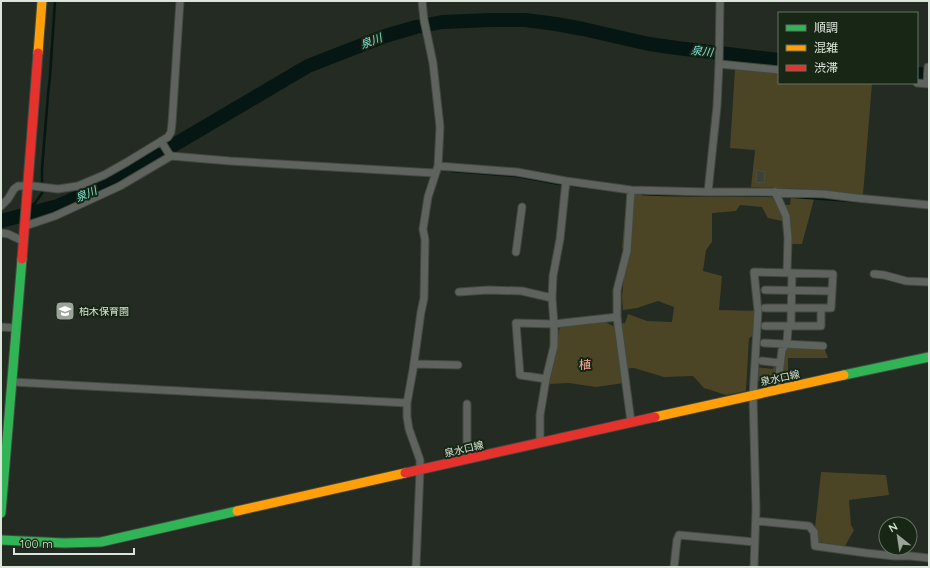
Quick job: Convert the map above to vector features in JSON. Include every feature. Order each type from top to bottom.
[{"type":"main road","points":[[1,513],[42,1]]},
{"type":"main road","name":"泉水口線","points":[[1,540],[51,543],[101,542],[631,422],[929,357]]},
{"type":"street","points":[[1,206],[18,186],[58,189],[78,186],[104,175],[162,143],[168,137],[172,123],[180,1]]},
{"type":"street","points":[[416,567],[420,460],[409,429],[407,403],[424,298],[425,240],[423,229],[428,197],[437,169],[440,127],[433,62],[424,20],[422,1]]},
{"type":"street","points":[[708,192],[717,106],[720,1]]},
{"type":"street","points":[[719,61],[778,70]]},
{"type":"street","points":[[918,83],[928,84],[929,67]]},
{"type":"street","points":[[162,143],[170,155]]},
{"type":"street","points":[[25,224],[55,216],[120,186],[170,155],[230,161],[517,172],[566,181],[631,190],[824,194],[929,205]]},
{"type":"street","points":[[540,443],[540,415],[546,379],[554,346],[552,298],[553,276],[560,239],[566,181]]},
{"type":"street","points":[[631,190],[627,251],[617,290],[617,317],[631,422]]},
{"type":"street","points":[[774,192],[786,216],[789,273],[792,290],[791,323],[788,328],[787,342],[782,350],[777,390]]},
{"type":"street","points":[[516,252],[522,207]]},
{"type":"street","points":[[1,233],[8,234],[23,241]]},
{"type":"street","points":[[754,567],[756,521],[753,396],[758,311],[754,272],[833,274],[831,308],[765,308]]},
{"type":"street","points":[[874,274],[906,280],[929,282]]},
{"type":"street","points":[[459,292],[488,290],[522,291],[552,298]]},
{"type":"street","points":[[765,290],[832,291]]},
{"type":"street","points":[[765,326],[821,326],[821,308]]},
{"type":"street","points":[[546,379],[520,374],[516,322],[554,324],[617,317]]},
{"type":"street","points":[[1,327],[16,328]]},
{"type":"street","points":[[764,344],[824,346]]},
{"type":"street","points":[[762,361],[780,363]]},
{"type":"street","points":[[414,364],[458,365]]},
{"type":"street","points":[[12,382],[407,403]]},
{"type":"street","points":[[467,404],[467,459]]},
{"type":"street","points":[[756,521],[809,526],[814,532],[815,546],[866,554],[929,558]]},
{"type":"street","points":[[674,567],[677,540],[679,536],[755,542]]},
{"type":"shaded area","points":[[735,69],[778,74],[778,84],[872,84],[863,195],[807,189],[751,187],[755,150],[730,148]]},
{"type":"shaded area","points":[[627,194],[771,195],[777,205],[790,205],[791,197],[814,199],[802,244],[789,244],[784,233],[782,221],[768,218],[762,207],[740,205],[736,211],[712,213],[712,242],[706,250],[703,271],[722,276],[719,310],[760,311],[761,332],[749,338],[746,391],[726,395],[704,388],[693,376],[664,377],[634,368],[620,369],[624,383],[596,387],[569,383],[548,384],[561,321],[574,318],[599,319],[613,326],[625,323],[628,314],[647,321],[672,322],[674,307],[658,301],[637,308],[623,310],[622,298],[626,249],[622,248]]},
{"type":"shaded area","points":[[797,348],[825,350],[828,358],[788,358],[788,385],[770,386],[756,379],[756,367],[773,369],[780,349]]},
{"type":"shaded area","points":[[821,472],[886,475],[889,495],[849,500],[851,525],[854,530],[845,546],[818,542],[815,527]]},
{"type":"building","points":[[757,170],[765,172],[764,183],[756,182]]},
{"type":"waterway","points":[[29,207],[35,203],[42,193],[42,169],[55,1]]},
{"type":"waterway","name":"泉川","points":[[1,221],[58,206],[106,185],[308,66],[385,36],[416,27],[442,22],[525,20],[583,29],[649,44],[778,60]]},
{"type":"waterway","name":"泉川","points":[[918,74],[929,75]]},
{"type":"waterway","points":[[451,171],[517,176],[559,184],[601,189]]},
{"type":"waterway","points":[[642,194],[781,196],[865,202]]},
{"type":"waterway","name":"泉川","points":[[14,218],[22,212]]},
{"type":"traffic: fast","points":[[1,513],[22,259]]},
{"type":"traffic: fast","points":[[844,375],[929,357]]},
{"type":"traffic: fast","points":[[1,540],[64,543],[101,542],[237,511]]},
{"type":"traffic: slow","points":[[38,53],[42,1]]},
{"type":"traffic: slow","points":[[655,417],[844,375]]},
{"type":"traffic: slow","points":[[237,511],[405,473]]},
{"type":"traffic: jam","points":[[22,259],[38,53]]},
{"type":"traffic: jam","points":[[405,473],[655,417]]},
{"type":"place","name":"柏木保育園","points":[[65,311]]},
{"type":"district","name":"植","points":[[585,364]]}]
